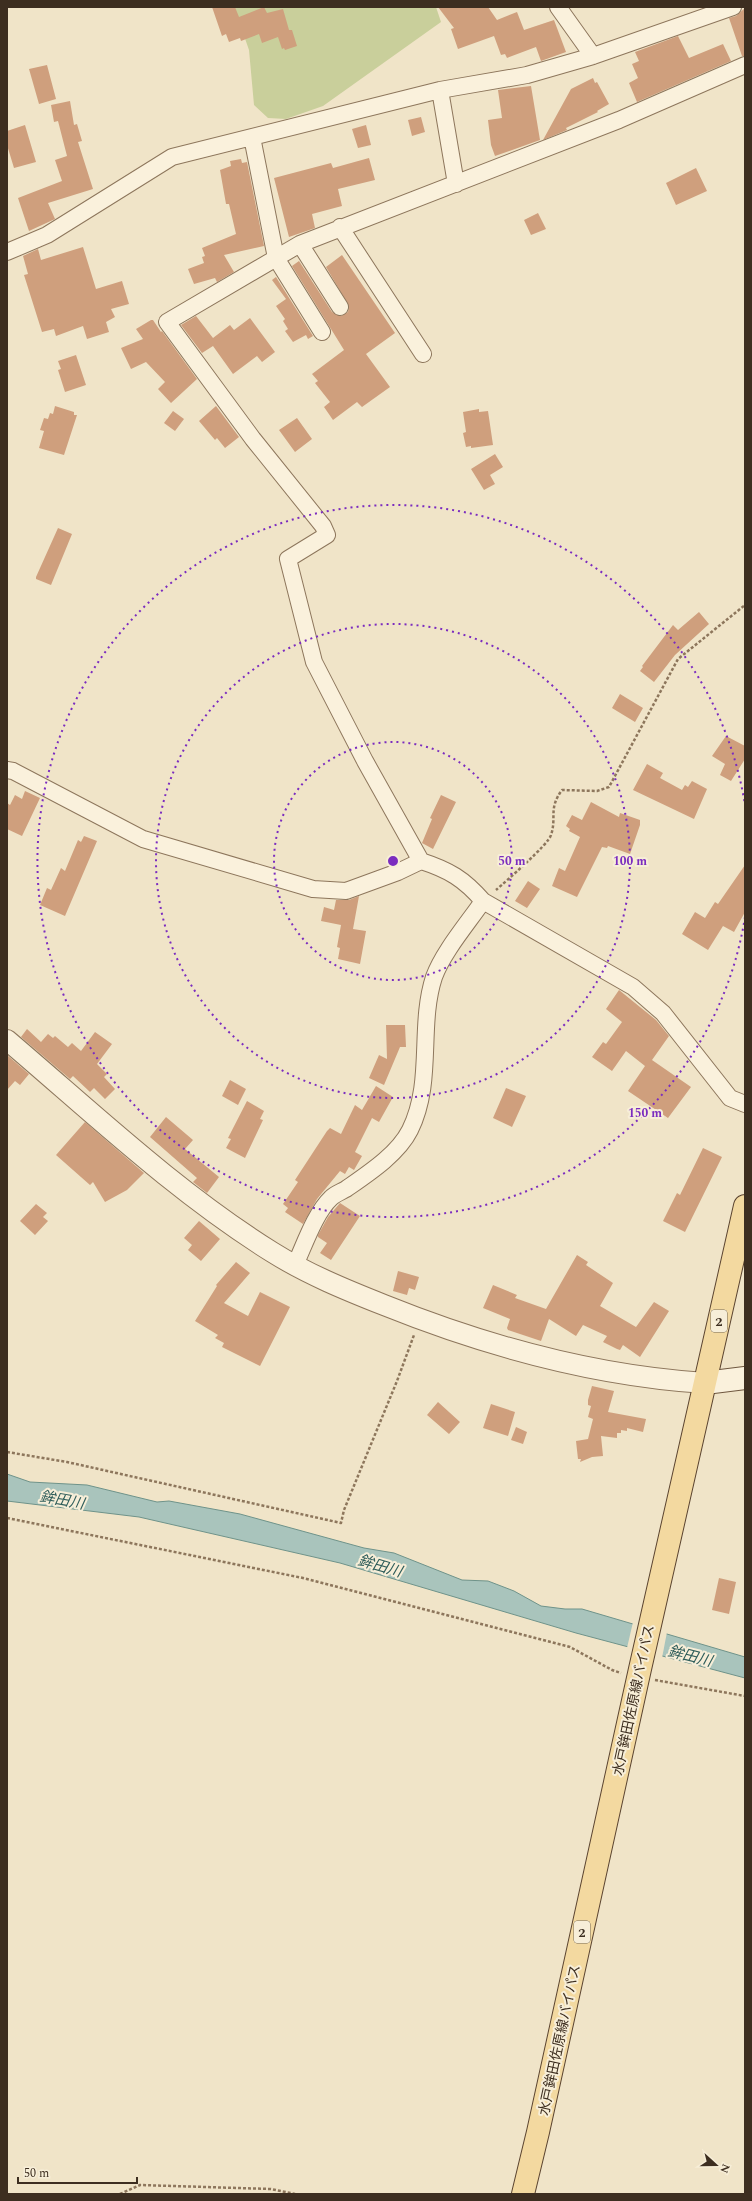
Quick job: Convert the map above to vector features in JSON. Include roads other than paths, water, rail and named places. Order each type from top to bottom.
[{"type":"main road","name":"水戸鉾田佐原線バイパス","points":[[523,2194],[652,1614],[745,1206]]},
{"type":"main road","points":[[705,1383],[745,1378]]},
{"type":"street","points":[[558,7],[592,56]]},
{"type":"street","points":[[7,252],[47,234],[172,157],[440,90],[527,75],[592,56],[733,7]]},
{"type":"street","points":[[421,861],[365,761],[314,662],[288,559],[327,535],[323,526],[253,439],[167,322],[300,244],[340,227],[456,184],[619,120],[745,65]]},
{"type":"street","points":[[440,90],[456,184]]},
{"type":"street","points":[[252,137],[276,258],[322,332]]},
{"type":"street","points":[[340,227],[423,354]]},
{"type":"street","points":[[300,244],[340,307]]},
{"type":"street","points":[[7,770],[13,771],[143,839],[313,889],[346,891],[398,872],[421,861],[444,868],[467,883],[483,901],[633,987],[663,1013],[730,1098],[745,1104]]},
{"type":"street","points":[[295,1265],[312,1227],[330,1199],[397,1149],[410,1129],[418,1105],[424,1075],[430,997],[435,976],[445,957],[483,901]]},
{"type":"street","points":[[7,1040],[190,1194],[245,1235],[295,1265],[351,1292],[419,1319],[526,1353],[640,1377],[705,1383]]},
{"type":"water","name":"鉾田川","points":[[7,1474],[30,1482],[87,1485],[157,1502],[169,1501],[240,1514],[364,1548],[394,1553],[462,1580],[488,1581],[514,1591],[541,1606],[565,1609],[582,1609],[745,1657],[745,1678],[576,1633],[340,1563],[139,1517],[7,1501]]}]
